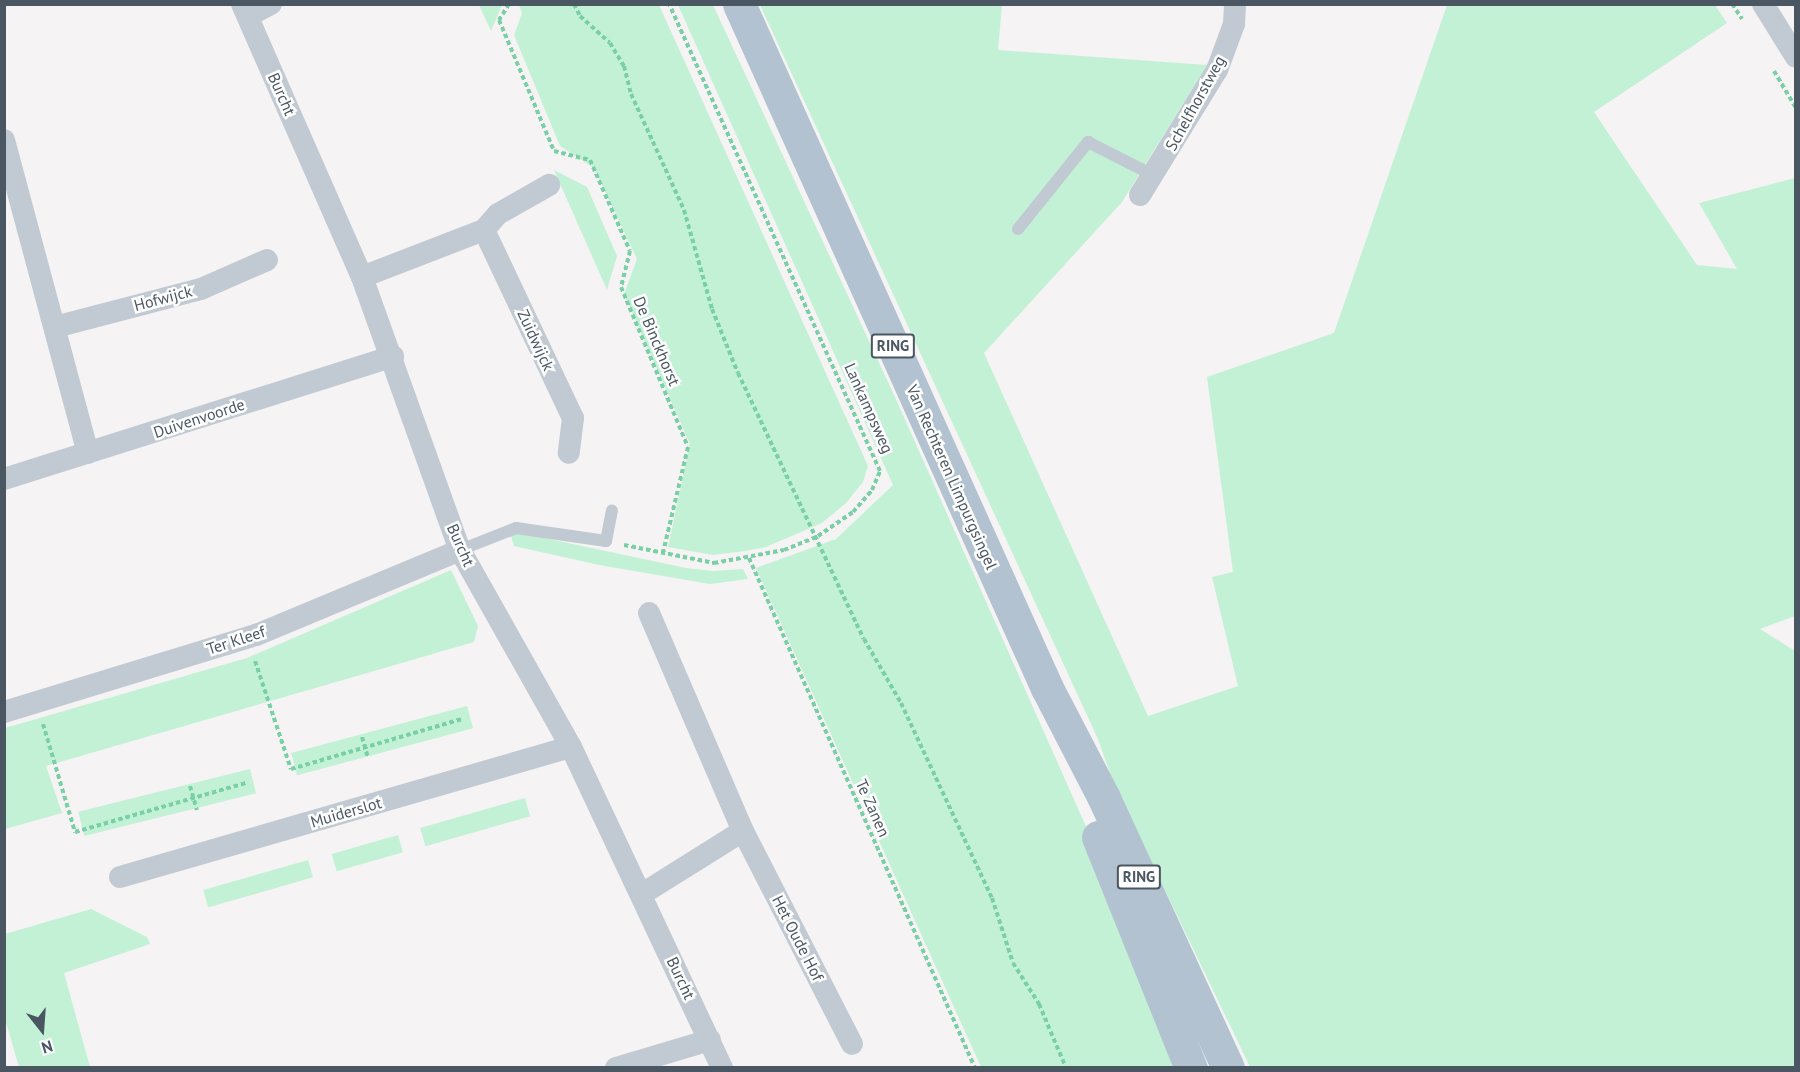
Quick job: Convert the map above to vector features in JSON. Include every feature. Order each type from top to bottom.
[{"type":"main road","name":"Van Rechteren Limpurgsingel","points":[[739,4],[1047,688],[1103,796],[1228,1068]]},
{"type":"main road","name":"Van Rechteren Limpurgsingel","points":[[1047,688],[1093,824],[1191,1068]]},
{"type":"street","points":[[245,10],[271,4]]},
{"type":"street","name":"Schelfhorstweg","points":[[1140,195],[1217,70],[1234,24],[1235,4]]},
{"type":"street","points":[[1763,4],[1796,57]]},
{"type":"street","name":"Burcht","points":[[245,10],[362,277],[393,356],[460,550],[571,747],[722,1068]]},
{"type":"street","points":[[4,140],[88,453]]},
{"type":"street","points":[[362,277],[483,230],[498,214],[549,185]]},
{"type":"street","name":"Zuidwijck","points":[[483,230],[573,418],[569,453]]},
{"type":"street","name":"Hofwijck","points":[[55,327],[201,289],[267,260]]},
{"type":"street","name":"Duivenvoorde","points":[[4,480],[393,356]]},
{"type":"street","name":"Ter Kleef","points":[[4,711],[247,637],[460,550]]},
{"type":"street","name":"Het Oude Hof","points":[[649,613],[742,831],[852,1044]]},
{"type":"street","name":"Muiderslot","points":[[120,877],[571,747]]},
{"type":"street","points":[[642,894],[742,831]]},
{"type":"street","points":[[616,1068],[710,1040]]},
{"type":"lane","points":[[1018,229],[1088,142],[1153,175]]},
{"type":"lane","points":[[460,550],[516,528],[606,541],[612,511]]},
{"type":"path","name":"De Binckhorst","points":[[509,4],[499,20],[554,151],[590,160],[630,251],[621,287],[688,447],[663,552]]},
{"type":"path","points":[[574,4],[580,16],[610,43],[624,66],[631,94],[684,210],[716,320],[864,639],[901,703],[992,898],[1013,963],[1039,1004],[1066,1068]]},
{"type":"path","name":"Lankampsweg","points":[[606,541],[714,563],[784,550],[818,536],[853,512],[872,490],[880,471],[669,4]]},
{"type":"path","name":"Te Zanen","points":[[748,558],[975,1068]]},
{"type":"path","points":[[247,637],[291,769],[462,719]]},
{"type":"path","points":[[36,702],[75,832],[246,783]]},
{"type":"path","points":[[362,736],[368,758]]},
{"type":"path","points":[[190,786],[197,810]]},
{"type":"green space","points":[[479,5],[502,5],[491,31]]},
{"type":"green space","points":[[519,5],[659,5],[868,466],[863,482],[846,503],[822,523],[766,547],[745,551],[713,555],[668,547],[690,444],[624,294],[637,259],[594,168],[560,146],[514,35],[522,13]]},
{"type":"green space","points":[[678,5],[713,5],[895,397],[1092,840],[1178,1067],[981,1067],[756,568],[836,539],[893,485]]},
{"type":"green space","points":[[760,5],[1002,5],[998,50],[1207,65],[1122,202],[984,353],[1148,716],[1238,686],[1212,577],[1233,572],[1207,377],[1334,333],[1447,5],[1715,5],[1727,23],[1594,112],[1697,265],[1737,269],[1699,203],[1795,178],[1795,616],[1760,629],[1795,651],[1795,1067],[1250,1067],[1113,782],[1098,739]]},
{"type":"green space","points":[[554,170],[587,187],[617,256],[607,290]]},
{"type":"green space","points":[[521,533],[686,568],[713,571],[743,569],[748,579],[710,584],[599,565],[514,546],[511,536]]},
{"type":"green space","points":[[451,570],[478,626],[474,642],[46,766],[62,813],[5,829],[5,728],[247,658]]},
{"type":"green space","points":[[467,706],[473,728],[297,775],[291,753]]},
{"type":"green space","points":[[250,769],[256,793],[84,836],[78,812]]},
{"type":"green space","points":[[525,798],[530,816],[425,846],[420,828]]},
{"type":"green space","points":[[398,835],[403,852],[337,871],[332,854]]},
{"type":"green space","points":[[308,860],[313,877],[208,907],[203,890]]},
{"type":"green space","points":[[91,909],[147,937],[150,944],[64,973],[90,1067],[19,1067],[5,1019],[5,934]]}]
